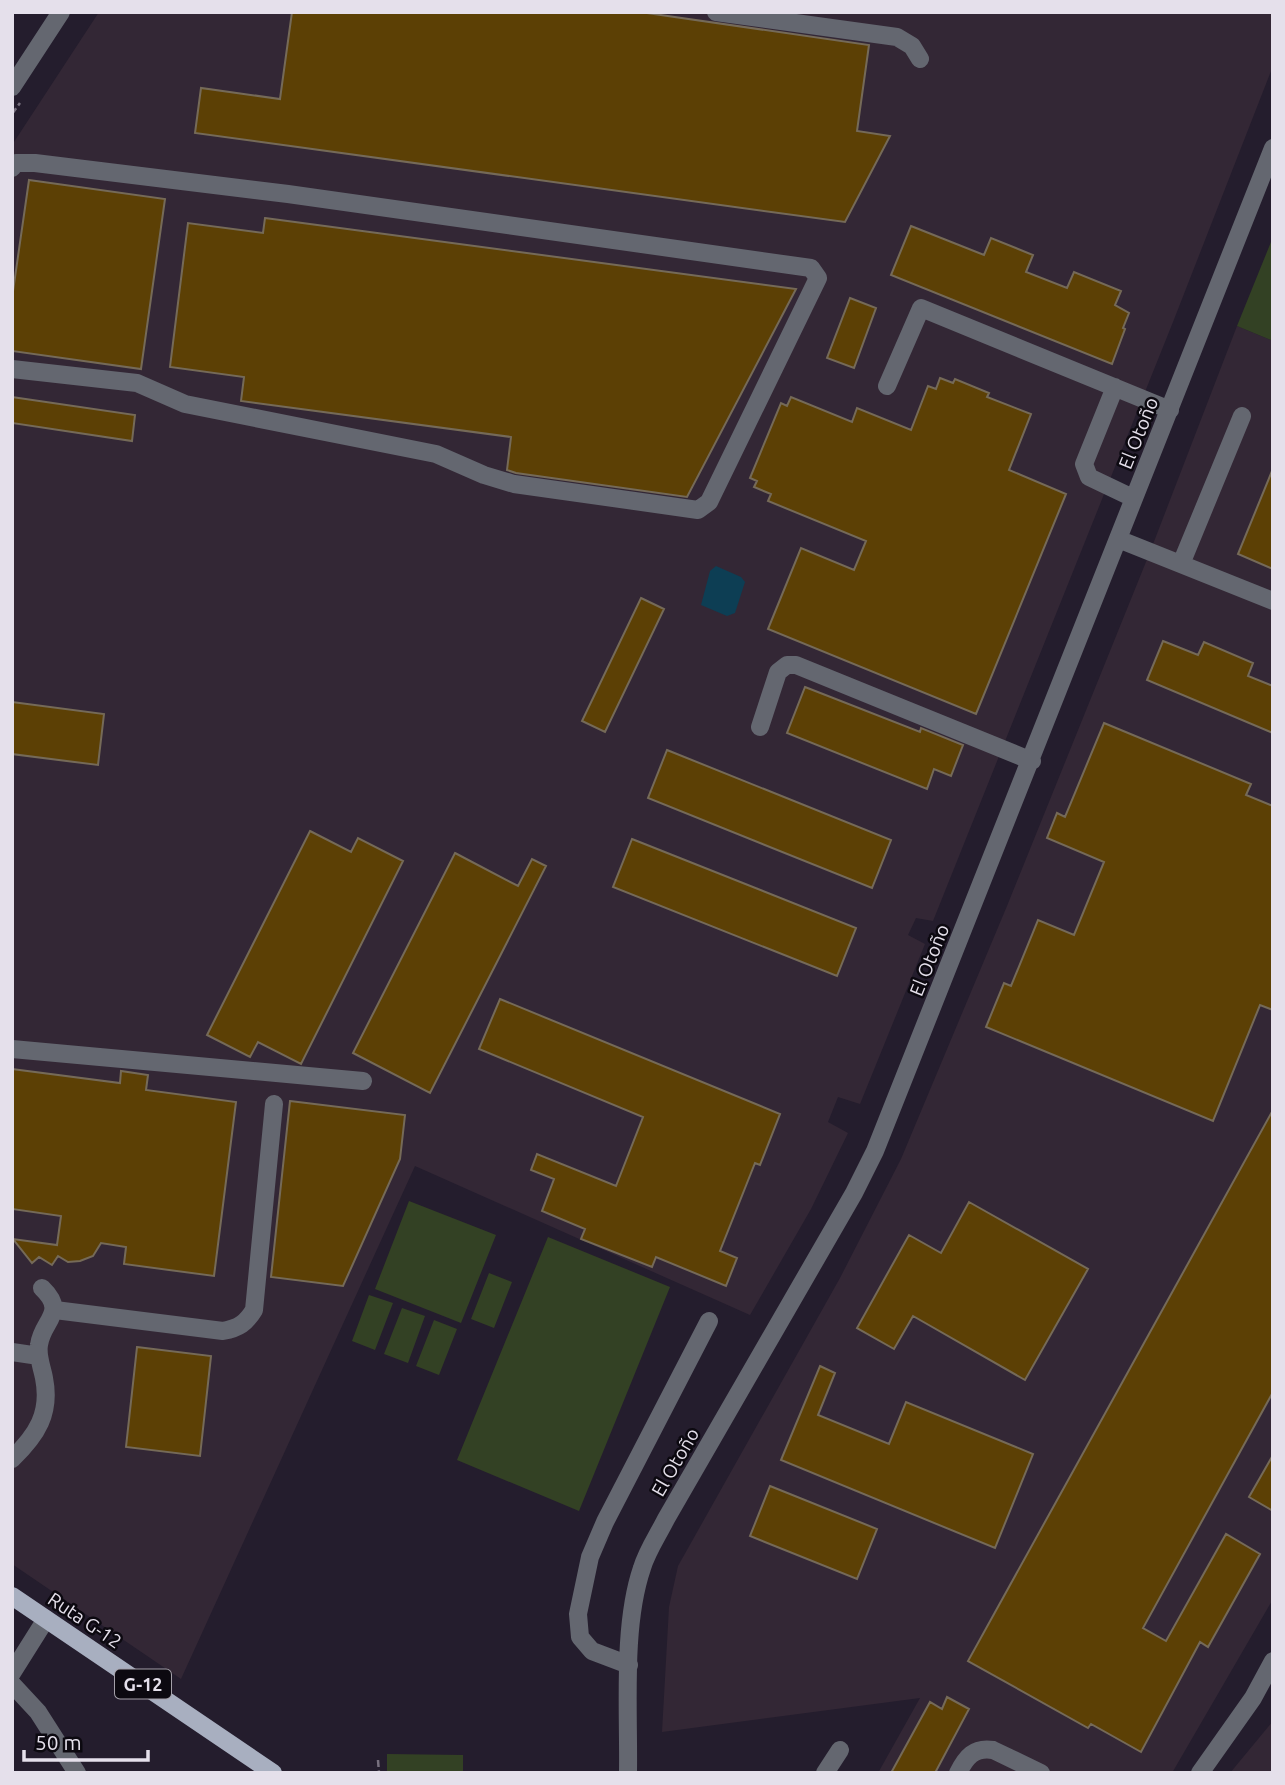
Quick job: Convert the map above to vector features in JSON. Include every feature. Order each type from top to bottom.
[{"type":"main road","name":"Ruta G-12","points":[[12,1596],[273,1773]]},
{"type":"street","points":[[12,87],[61,12]]},
{"type":"street","points":[[716,12],[897,37],[912,46],[920,59]]},
{"type":"street","name":"El Otoño","points":[[628,1773],[629,1665],[636,1587],[642,1566],[666,1519],[867,1170],[1032,761],[1133,498],[1266,183],[1273,148]]},
{"type":"street","points":[[12,168],[16,163],[35,163],[288,194],[811,268],[818,278],[709,502],[698,510],[514,484],[484,475],[436,454],[185,404],[138,383],[12,369]]},
{"type":"street","points":[[887,386],[921,308],[1170,410]]},
{"type":"street","points":[[1115,387],[1084,464],[1089,477],[1133,498]]},
{"type":"street","points":[[1181,564],[1242,416]]},
{"type":"street","points":[[1118,539],[1273,601]]},
{"type":"street","points":[[760,727],[778,672],[796,665],[1032,761]]},
{"type":"street","points":[[12,1049],[363,1081]]},
{"type":"street","points":[[55,1310],[223,1331],[235,1329],[247,1321],[254,1310],[274,1104]]},
{"type":"street","points":[[12,1459],[26,1446],[41,1423],[47,1396],[38,1356],[39,1343],[55,1310],[52,1297],[42,1288]]},
{"type":"street","points":[[629,1665],[592,1651],[580,1637],[578,1614],[590,1558],[605,1522],[709,1321]]},
{"type":"street","points":[[12,1352],[38,1356]]},
{"type":"street","points":[[12,1673],[46,1619]]},
{"type":"street","points":[[1200,1773],[1253,1698],[1273,1661]]},
{"type":"street","points":[[12,1684],[38,1712],[77,1773]]},
{"type":"street","points":[[958,1773],[970,1755],[993,1749],[1041,1773]]},
{"type":"street","points":[[825,1773],[840,1750]]},
{"type":"path","points":[[378,1760],[379,1773]]},
{"type":"shaded area","points":[[99,12],[1273,12],[1273,66],[1173,322],[933,921],[916,918],[908,935],[925,944],[860,1104],[838,1097],[828,1122],[848,1133],[811,1209],[750,1315],[415,1166],[181,1679],[12,1564],[12,145]]},
{"type":"shaded area","points":[[1237,326],[1273,341],[1273,1599],[1172,1773],[878,1773],[920,1698],[662,1732],[669,1607],[678,1566],[840,1278],[901,1159],[1150,552]]},
{"type":"shaded area","points":[[1273,1721],[1273,1773],[1230,1773]]},
{"type":"green space","points":[[1273,237],[1273,341],[1237,326]]},
{"type":"green space","points":[[409,1201],[496,1235],[461,1323],[375,1289]]},
{"type":"green space","points":[[548,1237],[670,1287],[579,1511],[457,1460]]},
{"type":"green space","points":[[489,1273],[512,1282],[494,1328],[471,1319]]},
{"type":"green space","points":[[369,1295],[393,1303],[375,1350],[352,1341]]},
{"type":"green space","points":[[402,1308],[425,1316],[408,1363],[384,1354]]},
{"type":"green space","points":[[434,1320],[457,1329],[439,1375],[416,1366]]},
{"type":"green space","points":[[387,1754],[463,1755],[463,1773],[387,1773]]},
{"type":"water","points":[[716,566],[741,577],[745,582],[735,613],[727,616],[701,605],[710,571]]},
{"type":"building","points":[[292,12],[640,12],[869,45],[857,131],[890,136],[845,222],[195,133],[201,88],[280,99]]},
{"type":"building","points":[[29,180],[165,199],[141,369],[12,351],[12,298]]},
{"type":"building","points":[[265,218],[796,289],[687,497],[516,473],[507,470],[511,437],[241,401],[244,377],[170,367],[188,223],[263,233]]},
{"type":"building","points":[[911,226],[984,255],[991,238],[1033,255],[1026,272],[1067,288],[1074,272],[1121,291],[1115,305],[1129,313],[1112,364],[891,275]]},
{"type":"building","points":[[850,298],[876,308],[854,368],[827,358]]},
{"type":"building","points":[[940,378],[953,383],[955,379],[989,393],[987,397],[1031,414],[1009,470],[1066,494],[976,714],[768,629],[801,548],[854,570],[866,541],[768,501],[771,494],[754,487],[757,481],[750,478],[781,403],[787,406],[791,397],[852,422],[857,408],[911,430],[928,386],[936,389]]},
{"type":"building","points":[[12,397],[135,415],[132,441],[12,423]]},
{"type":"building","points":[[1273,471],[1273,569],[1238,554]]},
{"type":"building","points":[[641,598],[664,609],[605,732],[582,721]]},
{"type":"building","points":[[1163,641],[1198,655],[1204,642],[1253,663],[1248,676],[1273,686],[1273,733],[1147,680]]},
{"type":"building","points":[[805,687],[920,732],[921,728],[963,745],[951,776],[934,769],[927,789],[787,733]]},
{"type":"building","points":[[12,702],[104,714],[98,765],[12,754]]},
{"type":"building","points":[[1104,723],[1251,784],[1246,795],[1273,806],[1273,1010],[1260,1005],[1213,1121],[986,1027],[1004,983],[1011,986],[1038,920],[1074,935],[1104,862],[1047,838],[1057,813],[1065,817]]},
{"type":"building","points":[[667,750],[891,840],[872,888],[648,798]]},
{"type":"building","points":[[310,831],[351,852],[358,838],[403,861],[301,1064],[258,1042],[250,1057],[207,1035]]},
{"type":"building","points":[[632,839],[856,928],[837,976],[613,887]]},
{"type":"building","points":[[455,853],[518,886],[532,859],[546,866],[430,1093],[353,1053]]},
{"type":"building","points":[[500,999],[780,1114],[760,1165],[755,1163],[720,1251],[737,1258],[726,1286],[656,1257],[652,1267],[581,1239],[585,1229],[542,1211],[554,1179],[531,1170],[537,1154],[616,1186],[643,1117],[479,1049]]},
{"type":"building","points":[[12,1069],[120,1083],[121,1071],[148,1075],[146,1090],[236,1102],[214,1276],[124,1264],[126,1247],[101,1243],[93,1256],[80,1261],[68,1262],[58,1256],[52,1265],[39,1257],[32,1263],[13,1239],[57,1245],[61,1216],[12,1209]]},
{"type":"building","points":[[290,1101],[405,1115],[400,1159],[343,1286],[271,1277]]},
{"type":"building","points":[[1273,1110],[1273,1392],[1143,1628],[1166,1641],[1226,1534],[1260,1554],[1208,1647],[1200,1642],[1141,1752],[1091,1724],[1088,1728],[968,1661]]},
{"type":"building","points":[[969,1202],[1088,1269],[1025,1380],[913,1316],[894,1349],[857,1328],[909,1235],[941,1253]]},
{"type":"building","points":[[137,1347],[211,1356],[200,1456],[126,1447]]},
{"type":"building","points":[[820,1366],[835,1373],[818,1415],[889,1444],[906,1402],[1033,1454],[995,1548],[781,1460]]},
{"type":"building","points":[[1273,1455],[1273,1511],[1249,1497]]},
{"type":"building","points":[[770,1486],[877,1529],[857,1579],[750,1536]]},
{"type":"building","points":[[947,1697],[969,1709],[935,1773],[891,1773],[930,1702],[942,1709]]}]
